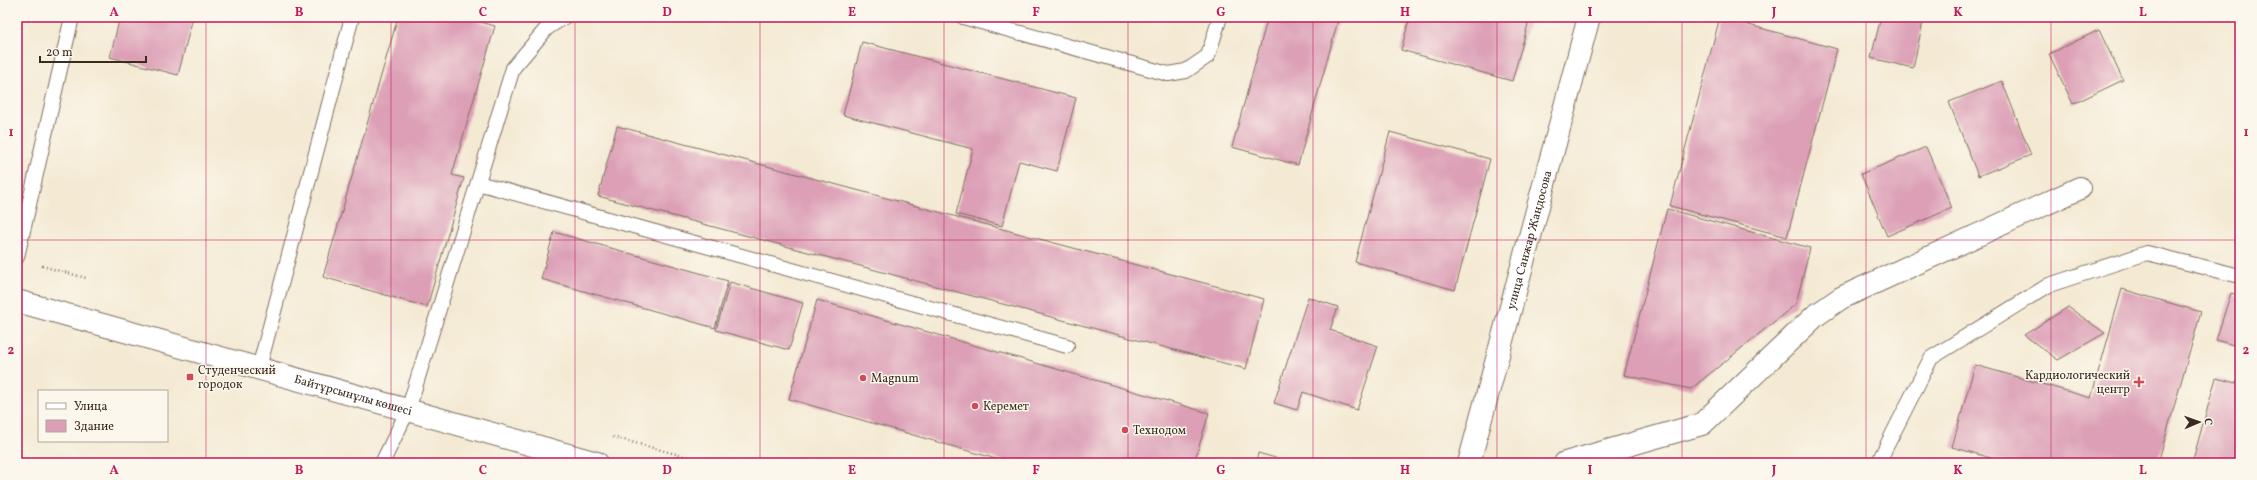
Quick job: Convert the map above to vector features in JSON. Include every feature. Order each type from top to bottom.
[{"type":"street","name":"улица Санжар Жандосова","points":[[1469,463],[1589,17]]},
{"type":"street","points":[[1565,463],[1702,424],[1815,316],[1841,298],[2080,188]]},
{"type":"street","name":"Байтұрсынұлы көшесі","points":[[17,301],[597,463]]},
{"type":"lane","points":[[17,257],[72,17]]},
{"type":"lane","points":[[259,368],[352,17]]},
{"type":"lane","points":[[382,463],[408,410],[513,68],[547,28],[564,17]]},
{"type":"lane","points":[[963,17],[1168,74],[1186,71],[1208,56],[1220,17]]},
{"type":"lane","points":[[478,183],[1067,346]]},
{"type":"lane","points":[[1878,463],[1931,358],[2049,285],[2148,253],[2240,276]]},
{"type":"path","points":[[40,266],[86,278]]},
{"type":"building","points":[[120,17],[193,17],[178,75],[110,57]]},
{"type":"building","points":[[398,17],[477,17],[476,21],[495,26],[452,175],[464,178],[427,307],[323,277]]},
{"type":"building","points":[[523,17],[536,17],[535,21]]},
{"type":"building","points":[[1268,17],[1339,17],[1298,165],[1232,147]]},
{"type":"building","points":[[1410,17],[1530,17],[1512,81],[1401,50]]},
{"type":"building","points":[[1720,17],[1837,49],[1787,237],[1670,206]]},
{"type":"building","points":[[1881,17],[1924,17],[1913,68],[1871,58]]},
{"type":"building","points":[[2099,30],[2123,80],[2073,104],[2049,54]]},
{"type":"building","points":[[862,42],[1076,98],[1057,171],[1019,161],[1002,226],[956,214],[973,149],[843,115]]},
{"type":"building","points":[[2002,81],[2031,155],[1978,176],[1949,102]]},
{"type":"building","points":[[617,126],[1264,299],[1246,369],[598,196]]},
{"type":"building","points":[[1390,132],[1490,159],[1455,290],[1355,262]]},
{"type":"building","points":[[1926,147],[1952,208],[1887,236],[1861,174]]},
{"type":"building","points":[[1667,209],[1810,248],[1796,304],[1691,389],[1624,375]]},
{"type":"building","points":[[554,232],[728,281],[715,328],[541,279]]},
{"type":"building","points":[[730,282],[803,303],[789,350],[716,330]]},
{"type":"building","name":"Кардиологический центр","points":[[2122,289],[2201,312],[2158,463],[2009,463],[1952,447],[1975,365],[2091,398]]},
{"type":"building","points":[[2231,293],[2240,296],[2240,347],[2216,340]]},
{"type":"building","points":[[1308,297],[1338,307],[1330,330],[1378,346],[1357,410],[1303,392],[1297,410],[1274,403]]},
{"type":"building","points":[[817,300],[1209,413],[1194,463],[1010,463],[789,399]]},
{"type":"building","points":[[2068,307],[2105,333],[2058,360],[2024,335]]},
{"type":"building","points":[[2216,378],[2240,384],[2240,463],[2192,463]]},
{"type":"building","points":[[1258,453],[1293,463],[1256,463]]},
{"type":"place","name":"Студенческий городок","points":[[190,377]]},
{"type":"place","name":"Magnum","points":[[863,378]]},
{"type":"place","name":"Кардиологический центр","points":[[2139,382]]},
{"type":"place","name":"Керемет","points":[[975,406]]},
{"type":"place","name":"Технодом","points":[[1125,430]]}]
